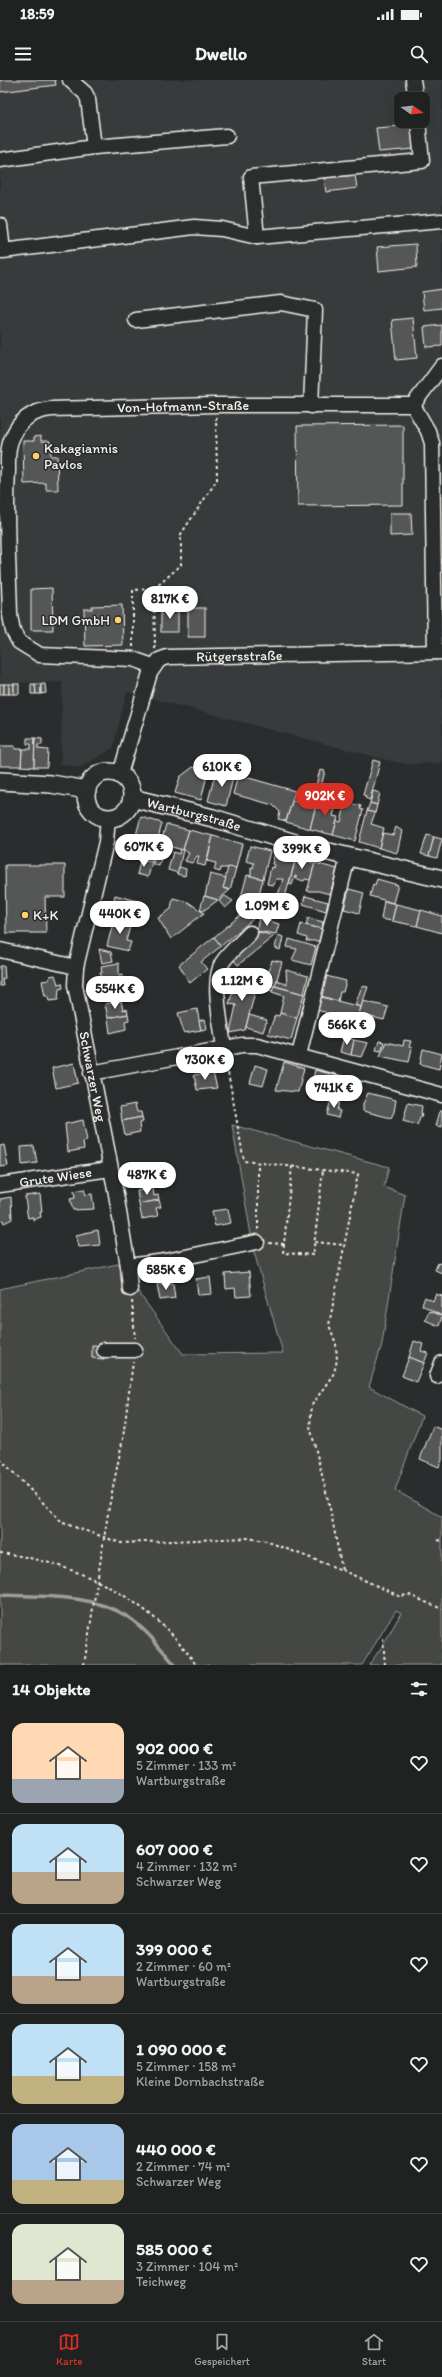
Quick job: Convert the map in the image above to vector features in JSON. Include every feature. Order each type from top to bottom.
[{"type":"main road","points":[[112,772],[120,774],[130,784],[132,798],[128,807],[122,814],[108,818],[97,814],[89,806],[87,790],[92,779],[99,774],[112,772]]},
{"type":"main road","points":[[0,781],[51,784],[87,790]]},
{"type":"main road","name":"Wartburgstraße","points":[[132,798],[213,818],[282,840],[442,879]]},
{"type":"street","points":[[70,80],[85,93],[88,99],[94,147]]},
{"type":"street","points":[[414,80],[415,92]]},
{"type":"street","points":[[257,237],[251,177],[422,161],[419,128]]},
{"type":"street","points":[[0,160],[94,147],[227,136]]},
{"type":"street","points":[[0,225],[2,251],[194,227],[222,229],[257,237],[442,221]]},
{"type":"street","points":[[136,320],[281,303],[315,310],[311,406]]},
{"type":"street","points":[[438,652],[432,443],[428,431],[413,405],[442,366]]},
{"type":"street","name":"Von-Hofmann-Straße","points":[[153,666],[133,659],[40,655],[19,642],[13,631],[5,615],[3,484],[11,439],[21,422],[34,413],[51,409],[216,405],[413,405]]},
{"type":"street","name":"Rütgersstraße","points":[[153,666],[159,660],[168,657],[438,652]]},
{"type":"street","points":[[120,774],[153,666]]},
{"type":"street","name":"Schwarzer Weg","points":[[108,818],[106,842],[76,967],[75,986],[128,1266],[130,1289]]},
{"type":"street","points":[[299,1055],[348,857]]},
{"type":"street","points":[[224,1049],[218,983],[219,969],[223,962],[250,933]]},
{"type":"street","points":[[0,950],[76,967]]},
{"type":"street","points":[[91,1073],[224,1049],[256,1045],[299,1055],[442,1095]]},
{"type":"street","name":"Grute Wiese","points":[[0,1185],[44,1180],[110,1169]]},
{"type":"street","points":[[128,1266],[166,1261],[258,1242]]},
{"type":"street","points":[[104,1350],[135,1350]]},
{"type":"path","points":[[133,659],[133,590],[154,588],[181,565],[181,534],[217,480],[216,405]]},
{"type":"path","points":[[153,666],[154,588]]},
{"type":"path","points":[[224,1049],[244,1161],[358,1174],[329,1325],[336,1344],[337,1360],[334,1372],[312,1405],[310,1426],[330,1508],[342,1570]]},
{"type":"path","points":[[258,1162],[258,1242],[284,1244]]},
{"type":"path","points":[[292,1166],[283,1253],[313,1255],[323,1170]]},
{"type":"path","points":[[314,1242],[344,1245]]},
{"type":"path","points":[[84,1665],[123,1438],[135,1350],[135,1329],[130,1289]]},
{"type":"path","points":[[0,1459],[64,1523],[105,1539],[120,1543],[256,1539],[342,1570],[399,1596],[409,1595],[442,1609]]},
{"type":"path","points":[[438,1540],[442,1542]]},
{"type":"path","points":[[0,1553],[53,1564],[98,1580],[141,1606],[184,1645],[196,1665]]},
{"type":"path","points":[[383,1638],[385,1665]]},
{"type":"shaded area","points":[[0,80],[442,80],[442,763],[407,764],[391,761],[127,692],[113,748],[80,768],[61,764],[62,682],[0,683]]},
{"type":"shaded area","points":[[232,1125],[389,1167],[384,1187],[405,1195],[382,1344],[369,1387],[422,1416],[395,1490],[442,1517],[442,1665],[369,1665],[383,1645],[401,1613],[396,1610],[362,1665],[0,1665],[0,1289],[118,1264],[183,1354],[283,1353],[254,1252]]},
{"type":"building","points":[[0,80],[55,80],[56,85],[0,92]]},
{"type":"building","points":[[394,126],[394,128],[412,128],[414,149],[379,152],[376,128]]},
{"type":"building","points":[[355,175],[357,188],[326,192],[324,178]]},
{"type":"building","points":[[416,244],[417,267],[379,271],[377,247]]},
{"type":"building","points":[[442,289],[442,308],[424,310],[422,292]]},
{"type":"building","points":[[413,318],[417,358],[396,360],[392,320]]},
{"type":"building","points":[[442,325],[442,346],[426,347],[424,327]]},
{"type":"building","points":[[403,425],[403,505],[298,506],[297,426]]},
{"type":"building","points":[[41,436],[41,441],[50,441],[51,456],[57,456],[58,490],[46,490],[46,483],[24,484],[23,441],[34,441],[34,437]]},
{"type":"building","points":[[390,513],[411,513],[412,535],[390,536]]},
{"type":"building","points":[[52,588],[53,630],[31,630],[31,589]]},
{"type":"building","points":[[122,605],[123,645],[85,646],[84,609],[92,609],[92,606]]},
{"type":"building","points":[[161,608],[178,608],[178,632],[161,632]]},
{"type":"building","points":[[188,608],[205,608],[205,637],[188,637]]},
{"type":"building","points":[[0,684],[4,684],[4,694],[0,694]]},
{"type":"building","points":[[4,684],[9,684],[9,694],[4,694]]},
{"type":"building","points":[[9,684],[14,684],[14,694],[9,694]]},
{"type":"building","points":[[14,684],[19,684],[19,694],[14,694]]},
{"type":"building","points":[[31,684],[35,684],[36,694],[31,694]]},
{"type":"building","points":[[35,684],[41,684],[41,694],[36,694]]},
{"type":"building","points":[[41,684],[45,684],[46,693],[41,694]]},
{"type":"building","points":[[27,738],[35,738],[34,767],[21,766],[22,749],[31,749],[31,744],[27,744]]},
{"type":"building","points":[[35,738],[42,739],[42,745],[38,745],[38,749],[48,750],[47,767],[34,767]]},
{"type":"building","points":[[0,746],[15,746],[15,749],[22,749],[21,766],[0,766]]},
{"type":"building","points":[[373,760],[380,762],[370,800],[365,798],[366,796],[363,795]]},
{"type":"building","points":[[228,764],[236,766],[226,806],[208,801],[214,778],[224,781]]},
{"type":"building","points":[[193,767],[208,771],[201,800],[175,793],[180,777]]},
{"type":"building","points":[[320,770],[325,771],[310,829],[286,822],[292,801],[311,804]]},
{"type":"building","points":[[238,775],[295,791],[286,821],[278,819],[280,812],[273,805],[233,794]]},
{"type":"building","points":[[373,791],[380,793],[377,805],[370,803]]},
{"type":"building","points":[[318,797],[337,802],[333,816],[338,817],[333,835],[310,829]]},
{"type":"building","points":[[350,803],[361,806],[360,809],[363,810],[355,841],[333,835],[337,821],[341,822],[345,805],[349,806]]},
{"type":"building","points":[[370,803],[377,805],[375,813],[367,811]]},
{"type":"building","points":[[367,811],[375,813],[371,824],[384,828],[379,848],[359,842]]},
{"type":"building","points":[[141,817],[162,823],[152,862],[144,860],[148,849],[134,842]]},
{"type":"building","points":[[166,824],[189,830],[183,850],[168,846],[168,849],[160,847]]},
{"type":"building","points":[[396,827],[402,831],[397,853],[379,848],[383,833],[393,835]]},
{"type":"building","points":[[189,830],[213,836],[205,866],[197,864],[199,856],[197,856],[192,863],[185,861],[189,853],[183,850]]},
{"type":"building","points":[[427,835],[434,837],[429,856],[421,854]]},
{"type":"building","points":[[213,836],[242,844],[236,868],[221,868],[220,872],[214,870],[216,863],[207,861]]},
{"type":"building","points":[[434,837],[442,839],[437,858],[429,856]]},
{"type":"building","points":[[250,846],[270,851],[263,879],[251,876],[251,867],[253,868],[254,863],[246,861]]},
{"type":"building","points":[[180,849],[183,850],[178,873],[168,870],[173,852],[179,854]]},
{"type":"building","points":[[156,851],[163,852],[159,866],[153,864]]},
{"type":"building","points":[[275,852],[296,858],[285,897],[278,895],[283,879],[276,879],[274,885],[267,884],[271,867],[274,868],[275,865],[272,864]]},
{"type":"building","points":[[296,858],[315,863],[310,880],[305,879],[304,881],[297,879],[295,876],[292,885],[289,884]]},
{"type":"building","points":[[141,859],[152,862],[148,877],[137,874]]},
{"type":"building","points":[[315,863],[337,869],[330,894],[318,891],[307,891]]},
{"type":"building","name":"K+K","points":[[5,865],[65,865],[65,897],[45,897],[46,933],[6,933]]},
{"type":"building","points":[[179,867],[186,869],[185,876],[177,874]]},
{"type":"building","points":[[228,867],[236,868],[230,890],[223,888]]},
{"type":"building","points":[[210,874],[226,878],[223,888],[230,890],[218,900],[205,896]]},
{"type":"building","points":[[247,875],[263,879],[255,909],[239,905]]},
{"type":"building","points":[[377,879],[398,885],[393,903],[370,896],[373,884],[375,885]]},
{"type":"building","points":[[349,889],[364,893],[359,913],[344,909]]},
{"type":"building","points":[[115,895],[137,901],[134,910],[113,904]]},
{"type":"building","points":[[278,895],[285,897],[284,903],[277,901]]},
{"type":"building","points":[[204,896],[218,900],[203,911],[200,910]]},
{"type":"building","points":[[225,896],[233,901],[225,908],[219,901]]},
{"type":"building","points":[[305,896],[328,902],[326,911],[303,904]]},
{"type":"building","points":[[173,898],[188,902],[204,913],[171,939],[158,918],[171,909]]},
{"type":"building","points":[[384,901],[396,904],[392,921],[381,919]]},
{"type":"building","points":[[396,904],[421,910],[417,926],[392,921]]},
{"type":"building","points":[[421,910],[442,916],[442,933],[417,926]]},
{"type":"building","points":[[129,912],[138,914],[137,921],[127,918]]},
{"type":"building","points":[[242,914],[253,917],[252,920],[221,946],[214,937]]},
{"type":"building","points":[[259,918],[279,924],[276,934],[256,931]]},
{"type":"building","points":[[308,918],[323,922],[322,929],[306,925]]},
{"type":"building","points":[[114,919],[131,923],[126,941],[131,942],[128,951],[107,946]]},
{"type":"building","points":[[301,924],[322,929],[319,941],[306,941],[307,938],[298,935]]},
{"type":"building","points":[[259,932],[274,936],[238,965],[232,958],[253,940],[251,938]]},
{"type":"building","points":[[278,935],[283,937],[280,950],[275,948]]},
{"type":"building","points":[[214,937],[221,946],[201,962],[207,969],[190,983],[179,965]]},
{"type":"building","points":[[289,939],[316,947],[311,965],[292,960],[297,949],[287,947]]},
{"type":"building","points":[[99,949],[111,952],[113,961],[102,963]]},
{"type":"building","points":[[272,960],[282,962],[275,986],[266,984]]},
{"type":"building","points":[[119,963],[119,975],[123,974],[125,983],[105,987],[100,973],[102,973],[101,966]]},
{"type":"building","points":[[0,966],[4,966],[5,978],[2,979],[3,986],[0,986]]},
{"type":"building","points":[[286,970],[308,976],[304,994],[275,986],[277,980],[287,985]]},
{"type":"building","points":[[55,975],[58,984],[62,983],[63,988],[59,989],[58,1000],[49,1001],[48,996],[45,996],[42,981],[49,980],[50,976]]},
{"type":"building","points":[[237,976],[258,981],[245,1030],[230,1033],[236,1005],[229,1004]]},
{"type":"building","points":[[326,976],[346,981],[343,992],[340,992],[338,1001],[321,996]]},
{"type":"building","points":[[259,982],[274,986],[272,991],[257,987]]},
{"type":"building","points":[[274,986],[304,994],[297,1018],[280,1013],[284,996],[272,992]]},
{"type":"building","points":[[362,986],[368,987],[361,1007],[355,1005]]},
{"type":"building","points":[[321,997],[361,1007],[357,1021],[317,1010]]},
{"type":"building","points":[[121,1001],[123,1010],[127,1009],[128,1014],[108,1018],[105,1004]]},
{"type":"building","points":[[363,1001],[388,1007],[384,1020],[359,1014]]},
{"type":"building","points":[[197,1009],[201,1030],[184,1033],[178,1013]]},
{"type":"building","points":[[280,1013],[297,1018],[291,1040],[268,1034],[275,1015],[279,1016]]},
{"type":"building","points":[[128,1014],[129,1020],[125,1021],[126,1029],[110,1033],[108,1018]]},
{"type":"building","points":[[249,1015],[267,1020],[263,1032],[246,1027]]},
{"type":"building","points":[[205,1019],[207,1029],[201,1030],[199,1021]]},
{"type":"building","points":[[344,1037],[354,1040],[351,1055],[340,1052]]},
{"type":"building","points":[[354,1040],[368,1043],[362,1057],[351,1055]]},
{"type":"building","points":[[404,1040],[411,1041],[409,1047],[412,1048],[409,1062],[380,1056],[386,1042],[403,1046]]},
{"type":"building","points":[[379,1041],[384,1042],[381,1051],[376,1050]]},
{"type":"building","points":[[423,1049],[442,1054],[439,1069],[420,1064]]},
{"type":"building","points":[[284,1062],[304,1068],[298,1092],[276,1090]]},
{"type":"building","points":[[74,1063],[78,1083],[56,1088],[52,1068]]},
{"type":"building","points":[[255,1065],[268,1069],[263,1086],[250,1083]]},
{"type":"building","points":[[315,1070],[338,1076],[334,1093],[326,1091],[326,1095],[320,1093],[321,1090],[311,1087]]},
{"type":"building","points":[[213,1072],[217,1088],[197,1090],[194,1075]]},
{"type":"building","points":[[338,1076],[352,1080],[348,1095],[344,1098],[334,1093]]},
{"type":"building","points":[[368,1093],[396,1100],[394,1112],[391,1118],[363,1111],[363,1104]]},
{"type":"building","points":[[331,1099],[339,1101],[337,1110],[340,1111],[338,1118],[327,1115]]},
{"type":"building","points":[[408,1103],[422,1106],[422,1114],[417,1125],[403,1121]]},
{"type":"building","points":[[135,1104],[137,1112],[141,1112],[142,1117],[122,1121],[120,1107]]},
{"type":"building","points":[[440,1111],[442,1111],[442,1127],[436,1126]]},
{"type":"building","points":[[142,1117],[143,1122],[139,1123],[140,1132],[125,1135],[122,1121]]},
{"type":"building","points":[[83,1120],[87,1141],[83,1142],[84,1149],[68,1152],[65,1124]]},
{"type":"building","points":[[4,1145],[8,1166],[0,1167],[0,1146]]},
{"type":"building","points":[[34,1146],[37,1163],[22,1165],[21,1147]]},
{"type":"building","points":[[153,1188],[154,1196],[158,1195],[159,1200],[139,1204],[137,1191]]},
{"type":"building","points":[[84,1189],[86,1195],[92,1194],[94,1209],[73,1210],[70,1199],[75,1198],[74,1191]]},
{"type":"building","points":[[40,1194],[42,1212],[40,1212],[41,1217],[33,1220],[33,1217],[28,1218],[25,1196]]},
{"type":"building","points":[[11,1197],[12,1219],[4,1223],[3,1220],[0,1221],[0,1199]]},
{"type":"building","points":[[159,1200],[161,1207],[156,1208],[158,1216],[142,1219],[139,1204]]},
{"type":"building","points":[[228,1209],[231,1223],[215,1226],[212,1211]]},
{"type":"building","points":[[98,1230],[100,1245],[79,1247],[76,1235]]},
{"type":"building","points":[[438,1263],[442,1264],[442,1273],[435,1270]]},
{"type":"building","points":[[249,1272],[251,1296],[236,1297],[235,1288],[226,1289],[225,1274]]},
{"type":"building","points":[[210,1277],[212,1294],[198,1295],[196,1279]]},
{"type":"building","points":[[173,1283],[175,1298],[160,1300],[157,1284]]},
{"type":"building","points":[[436,1294],[442,1296],[442,1316],[422,1305],[425,1297],[433,1301]]},
{"type":"building","points":[[429,1311],[442,1316],[439,1326],[425,1320]]},
{"type":"building","points":[[414,1341],[423,1344],[421,1351],[428,1353],[424,1363],[409,1357]]},
{"type":"building","points":[[92,1345],[104,1346],[104,1359],[92,1358]]},
{"type":"building","points":[[409,1357],[424,1363],[416,1382],[402,1376]]},
{"type":"building","points":[[433,1426],[442,1430],[442,1460],[439,1467],[420,1459]]},
{"type":"waterway","points":[[0,1595],[66,1598],[82,1600],[114,1609],[141,1627],[175,1665]]},
{"type":"place","name":"Kakagiannis Pavlos","points":[[36,456]]},
{"type":"place","name":"LDM GmbH","points":[[118,620]]},
{"type":"place","name":"K+K","points":[[25,915]]}]
